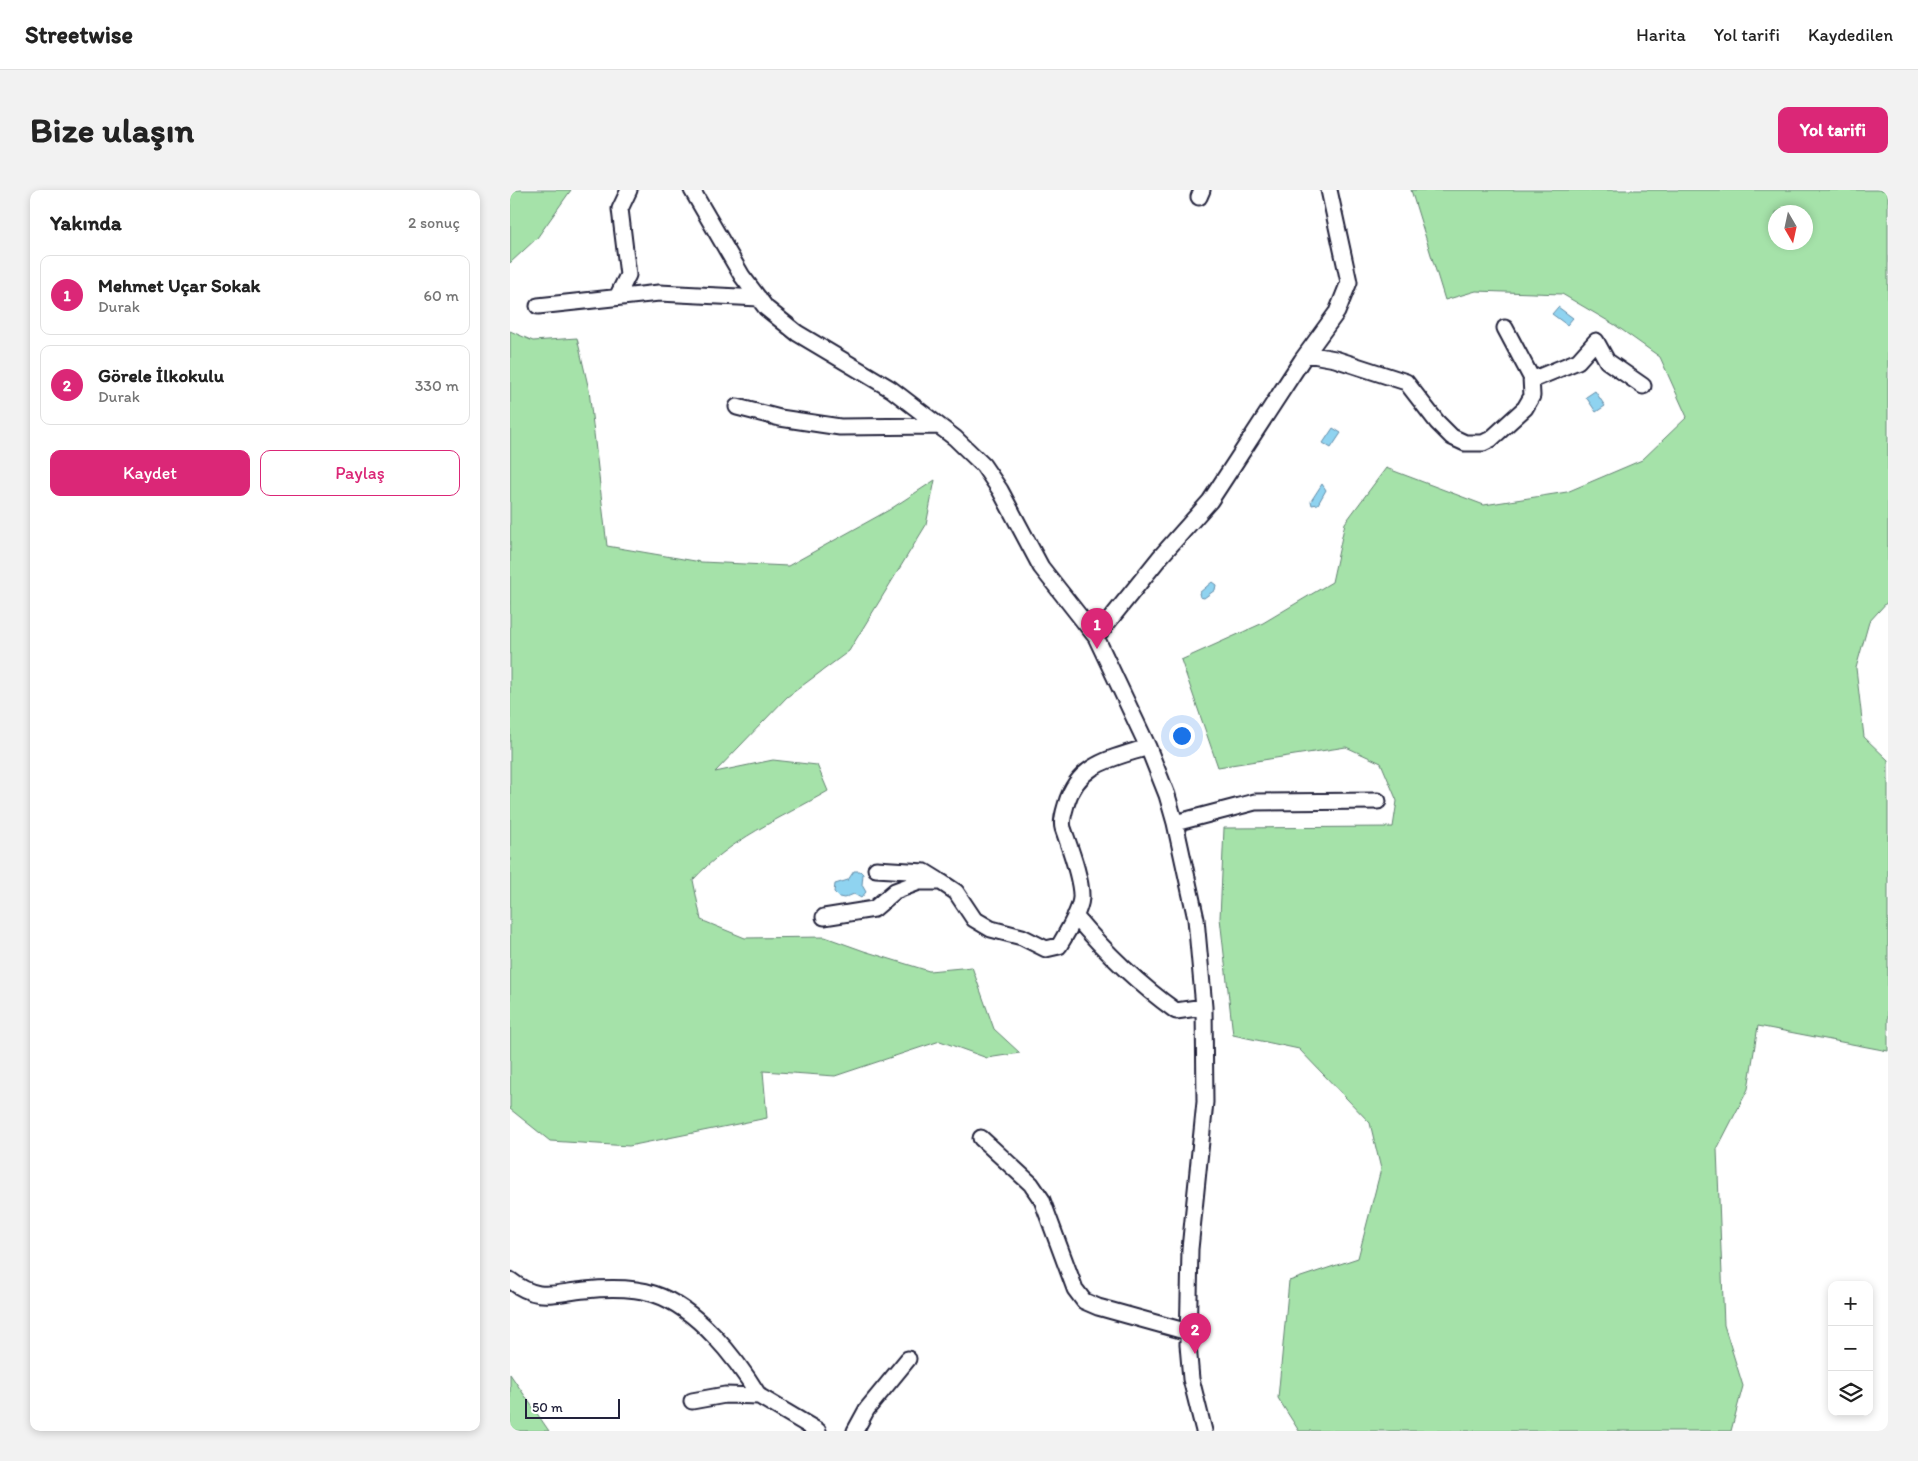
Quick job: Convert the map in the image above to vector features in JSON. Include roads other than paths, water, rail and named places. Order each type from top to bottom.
[{"type":"street","points":[[617,297],[628,275],[620,209],[629,190]]},
{"type":"street","points":[[692,190],[742,276],[766,308],[797,332],[891,389],[983,465],[1000,490],[1041,568],[1096,637],[1148,747],[1167,795],[1175,823],[1196,919],[1204,1007],[1205,1102],[1190,1249],[1188,1332],[1191,1379],[1204,1431]]},
{"type":"street","points":[[1096,637],[1161,556],[1210,501],[1337,312],[1348,282],[1329,190]]},
{"type":"street","points":[[538,306],[659,293],[759,298]]},
{"type":"street","points":[[1307,354],[1335,359],[1406,382],[1437,422],[1452,437],[1465,443],[1483,443],[1492,439],[1525,408],[1532,396],[1532,380],[1505,328]]},
{"type":"street","points":[[1532,380],[1578,360],[1596,341],[1607,361],[1643,386]]},
{"type":"street","points":[[737,407],[780,418],[840,427],[894,428],[938,426]]},
{"type":"street","points":[[876,869],[925,872],[956,892],[974,919],[991,929],[1022,937],[1046,949],[1059,946],[1081,898],[1075,866],[1062,826],[1069,794],[1080,776],[1094,766],[1148,747]]},
{"type":"street","points":[[1175,823],[1255,802],[1378,801]]},
{"type":"street","points":[[824,917],[833,914],[874,909],[895,892],[918,882],[942,882]]},
{"type":"street","points":[[1074,916],[1107,953],[1151,993],[1176,1011],[1204,1007]]},
{"type":"street","points":[[980,1138],[1031,1184],[1042,1200],[1075,1289],[1084,1301],[1098,1307],[1188,1332]]},
{"type":"street","points":[[510,1280],[532,1294],[556,1296],[585,1290],[624,1289],[654,1294],[690,1314],[743,1370],[758,1396]]},
{"type":"street","points":[[855,1431],[867,1409],[908,1359]]},
{"type":"street","points":[[692,1401],[724,1395],[758,1396],[818,1431]]},
{"type":"water","points":[[1558,307],[1573,318],[1567,325],[1552,314]]},
{"type":"water","points":[[1595,391],[1605,406],[1596,412],[1586,397]]},
{"type":"water","points":[[1333,428],[1341,433],[1331,448],[1323,443]]},
{"type":"water","points":[[1322,484],[1326,490],[1318,504],[1312,505],[1311,501]]},
{"type":"water","points":[[1212,582],[1216,585],[1215,590],[1204,598],[1200,597],[1199,593]]},
{"type":"water","points":[[854,871],[860,871],[863,874],[862,885],[866,892],[861,898],[854,894],[844,898],[839,897],[834,892],[835,884],[848,880]]},
{"type":"place","name":"Mehmet Uçar Sokak","points":[[1097,649]]},
{"type":"place","name":"Görele İlkokulu","points":[[1195,1354]]}]
